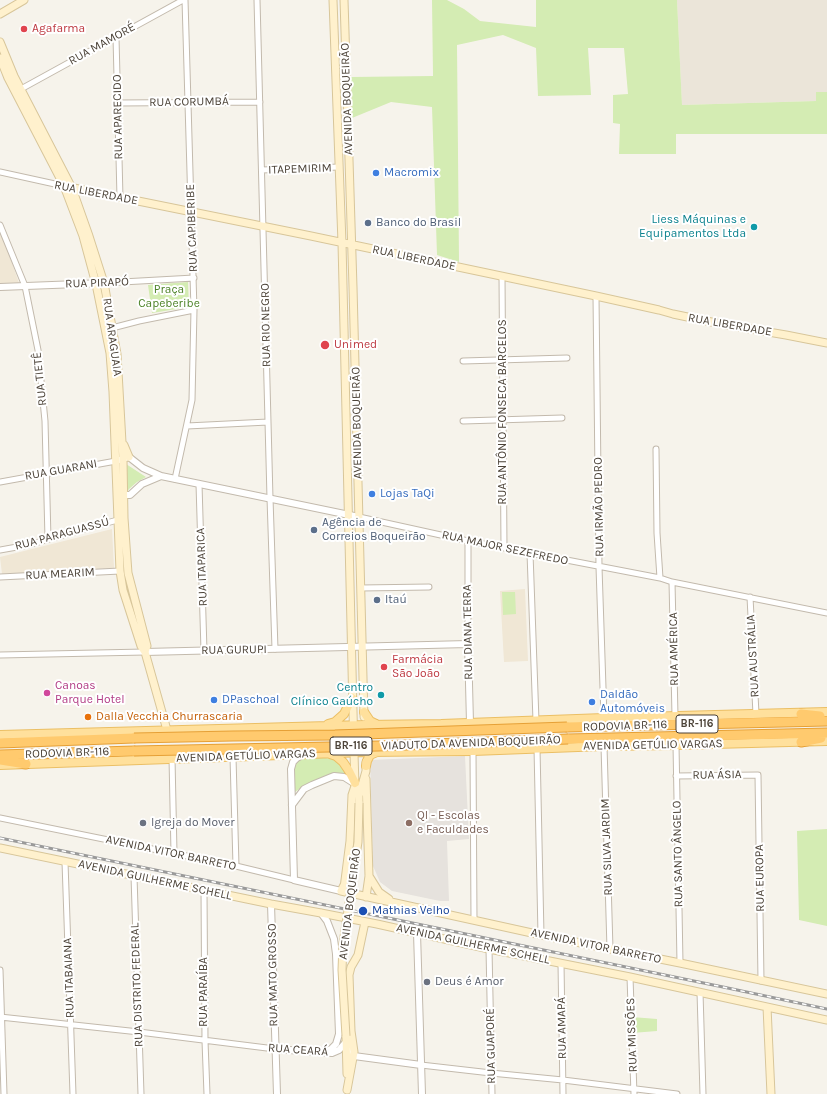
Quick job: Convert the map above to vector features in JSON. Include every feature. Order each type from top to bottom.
[{"type":"highway","points":[[801,714],[827,717]]},
{"type":"highway","name":"RODOVIA BR-116","points":[[567,727],[827,720]]},
{"type":"highway","name":"VIADUTO DA AVENIDA BOQUEIRÃO","points":[[134,738],[334,735],[567,727]]},
{"type":"highway","name":"RODOVIA BR-116","points":[[568,739],[827,733]]},
{"type":"highway","points":[[801,742],[827,737]]},
{"type":"highway","name":"RODOVIA BR-116","points":[[0,743],[134,738]]},
{"type":"highway","name":"VIADUTO DA AVENIDA BOQUEIRÃO","points":[[134,751],[295,748],[568,739]]},
{"type":"highway","name":"RODOVIA BR-116","points":[[0,755],[134,751]]},
{"type":"highway","points":[[0,760],[26,764]]},
{"type":"main road","points":[[0,14],[24,0]]},
{"type":"main road","name":"AVENIDA BOQUEIRÃO","points":[[333,0],[342,243],[352,698],[355,784],[359,800]]},
{"type":"main road","name":"AVENIDA BOQUEIRÃO","points":[[344,0],[366,768],[359,800],[358,842],[342,957],[347,1092]]},
{"type":"main road","name":"RUA ARAGUAIA","points":[[0,42],[14,76],[72,188],[89,236],[112,328],[117,354],[123,459],[124,508],[121,518],[128,573],[147,646],[145,652]]},
{"type":"main road","name":"RUA ARAGUAIA","points":[[0,58],[8,78],[64,186],[100,284],[123,459]]},
{"type":"main road","name":"RUA LIBERDADE","points":[[64,186],[502,276],[707,321],[827,343]]},
{"type":"main road","name":"RUA ARAGUAIA","points":[[124,495],[121,518],[120,571],[123,590],[141,646],[145,652],[167,730]]},
{"type":"main road","points":[[318,726],[332,723],[341,717],[346,711],[352,698]]},
{"type":"main road","points":[[364,712],[370,721],[377,724]]},
{"type":"main road","points":[[0,735],[377,724],[470,723],[675,716],[801,714],[827,712]]},
{"type":"main road","points":[[402,724],[393,729],[391,736],[393,743],[402,751]]},
{"type":"main road","points":[[318,726],[326,734],[328,742],[326,747],[318,754]]},
{"type":"main road","name":"AVENIDA GETÚLIO VARGAS","points":[[0,765],[329,753],[473,751],[604,746],[827,741]]},
{"type":"main road","points":[[366,897],[369,876],[366,768],[370,755],[378,752]]},
{"type":"main road","points":[[329,753],[343,762],[355,784],[352,795],[350,841],[343,889]]},
{"type":"main road","name":"AVENIDA GUILHERME SCHELL","points":[[0,848],[630,977],[827,1020]]},
{"type":"main road","points":[[369,876],[379,892],[394,902]]},
{"type":"main road","name":"AVENIDA VITOR BARRETO","points":[[343,889],[366,897],[541,935],[827,994]]},
{"type":"main road","points":[[347,1092],[354,1056],[351,1031],[349,975],[351,967],[358,955],[365,922]]},
{"type":"main road","points":[[767,1006],[771,1094]]},
{"type":"street","name":"RUA MAMORÉ","points":[[21,89],[184,0]]},
{"type":"street","name":"RUA CAPIBERIBE","points":[[175,479],[192,400],[194,310],[184,0]]},
{"type":"street","name":"RUA RIO NEGRO","points":[[258,0],[275,649]]},
{"type":"street","name":"RUA APARECIDO","points":[[116,37],[120,198]]},
{"type":"street","name":"RUA CORUMBÁ","points":[[118,103],[260,102]]},
{"type":"street","name":"ITAPEMIRIM","points":[[262,170],[339,167]]},
{"type":"street","name":"RUA LIBERDADE","points":[[0,172],[64,186]]},
{"type":"street","name":"RUA TIETÊ","points":[[0,225],[25,286],[38,350],[45,421],[48,539]]},
{"type":"street","name":"RUA ANTÔNIO FONSECA BARCELOS","points":[[502,276],[504,548]]},
{"type":"street","name":"RUA PIRAPÓ","points":[[0,287],[100,284],[194,278]]},
{"type":"street","name":"RUA IRMÃO PEDRO","points":[[596,296],[599,567],[604,718]]},
{"type":"street","points":[[112,328],[194,310]]},
{"type":"street","points":[[463,361],[567,358]]},
{"type":"street","points":[[463,420],[562,418]]},
{"type":"street","points":[[187,426],[268,422]]},
{"type":"street","points":[[656,449],[656,533],[660,578]]},
{"type":"street","name":"RUA MAJOR SEZEFREDO","points":[[123,459],[160,476],[468,541],[660,578],[672,582],[827,613]]},
{"type":"street","name":"RUA GUARANI","points":[[0,482],[123,459]]},
{"type":"street","points":[[124,495],[142,484],[160,476]]},
{"type":"street","name":"RUA ITAPARICA","points":[[199,484],[204,651]]},
{"type":"street","name":"RUA PARAGUASSÚ","points":[[0,550],[28,545],[121,518]]},
{"type":"street","name":"RUA DIANA TERRA","points":[[468,541],[470,723]]},
{"type":"street","points":[[530,553],[536,721]]},
{"type":"street","name":"RUA MEARIM","points":[[0,577],[120,571]]},
{"type":"street","name":"RUA AMÉRICA","points":[[672,582],[675,716]]},
{"type":"street","points":[[361,588],[429,588]]},
{"type":"street","name":"RUA AUSTRÁLIA","points":[[750,598],[756,714]]},
{"type":"street","name":"RUA GURUPI","points":[[0,655],[352,648],[468,644]]},
{"type":"street","name":"RUA SANTO ÂNGELO","points":[[676,745],[680,963]]},
{"type":"street","name":"RUA SILVA JARDIM","points":[[604,746],[610,949]]},
{"type":"street","points":[[537,748],[541,935]]},
{"type":"street","points":[[473,751],[474,920]]},
{"type":"street","points":[[294,880],[291,769],[292,764],[297,758],[305,754]]},
{"type":"street","points":[[233,757],[236,866]]},
{"type":"street","points":[[172,758],[174,853]]},
{"type":"street","name":"RUA ÁSIA","points":[[676,776],[758,775]]},
{"type":"street","name":"RUA EUROPA","points":[[758,775],[761,981]]},
{"type":"street","points":[[292,805],[304,789],[332,777],[344,777],[355,784]]},
{"type":"street","name":"AVENIDA VITOR BARRETO","points":[[0,818],[343,889]]},
{"type":"street","name":"RUA ITABAIANA","points":[[65,862],[73,1094]]},
{"type":"street","name":"RUA DISTRITO FEDERAL","points":[[134,876],[142,1094]]},
{"type":"street","name":"RUA PARAÍBA","points":[[204,890],[205,1041],[207,1094]]},
{"type":"street","name":"RUA MATO GROSSO","points":[[271,904],[277,1094]]},
{"type":"street","points":[[321,913],[327,921],[334,939],[336,954],[339,1034],[336,1044],[325,1052]]},
{"type":"street","points":[[417,933],[422,1094]]},
{"type":"street","name":"RUA GUAPORÉ","points":[[489,949],[492,1094]]},
{"type":"street","name":"RUA AMAPÁ","points":[[561,963],[563,1094]]},
{"type":"street","points":[[0,970],[4,1094]]},
{"type":"street","name":"RUA MISSÕES","points":[[630,977],[634,1092]]},
{"type":"street","points":[[700,992],[703,1094]]},
{"type":"street","name":"RUA CEARÁ","points":[[1,1017],[275,1049],[332,1053],[337,1051],[346,1039]]},
{"type":"street","name":"RUA CEARÁ","points":[[346,1039],[349,1052],[354,1056]]},
{"type":"street","points":[[354,1056],[420,1065],[563,1080],[634,1092],[677,1094]]},
{"type":"shaded area","points":[[677,0],[827,0],[827,92],[816,92],[816,101],[682,105]]},
{"type":"shaded area","points":[[0,231],[2,234],[19,283],[0,285]]},
{"type":"shaded area","points":[[112,529],[114,568],[2,574],[0,557]]},
{"type":"shaded area","points":[[525,589],[528,661],[504,662],[500,591]]},
{"type":"shaded area","points":[[465,756],[469,839],[447,841],[449,901],[440,901],[392,891],[380,882],[373,866],[370,760]]},
{"type":"green space","points":[[432,0],[447,0],[464,9],[480,21],[536,27],[536,0],[677,0],[682,105],[816,101],[816,92],[827,92],[827,134],[676,134],[676,154],[619,154],[620,124],[613,123],[613,95],[628,94],[624,48],[588,48],[591,95],[538,96],[536,48],[503,35],[457,45],[459,262],[437,255],[432,107],[391,102],[352,118],[351,77],[433,76]]},
{"type":"green space","name":"Praça Capeberibe","points":[[188,282],[189,307],[152,313],[148,285]]},
{"type":"green space","points":[[126,464],[146,477],[137,482],[126,494]]},
{"type":"green space","points":[[502,592],[515,592],[516,614],[503,615]]},
{"type":"green space","points":[[307,758],[333,759],[339,762],[344,768],[346,776],[332,774],[305,785],[295,792],[293,772],[295,765],[298,761]]},
{"type":"green space","points":[[827,829],[827,926],[799,920],[797,831]]},
{"type":"green space","points":[[632,1017],[657,1019],[657,1031],[632,1033]]},
{"type":"railway","points":[[0,838],[827,1009]]},
{"type":"place","name":"Agafarma","points":[[24,29]]},
{"type":"place","name":"Macromix","points":[[376,173]]},
{"type":"place","name":"Banco do Brasil","points":[[368,223]]},
{"type":"place","name":"Liess Máquinas e Equipamentos Ltda","points":[[754,227]]},
{"type":"place","name":"Unimed","points":[[325,345]]},
{"type":"place","name":"Lojas TaQi","points":[[372,494]]},
{"type":"place","name":"Agência de Correios Boqueirão","points":[[314,530]]},
{"type":"place","name":"Itaú","points":[[377,600]]},
{"type":"place","name":"Farmácia São João","points":[[384,667]]},
{"type":"place","name":"Canoas Parque Hotel","points":[[47,693]]},
{"type":"place","name":"Centro Clínico Gaúcho","points":[[381,695]]},
{"type":"place","name":"DPaschoal","points":[[214,700]]},
{"type":"place","name":"Daldão Automóveis","points":[[592,702]]},
{"type":"place","name":"Dalla Vecchia Churrascaria","points":[[88,717]]},
{"type":"place","name":"Igreja do Mover","points":[[143,823]]},
{"type":"place","name":"QI - Escolas e Faculdades","points":[[409,823]]},
{"type":"place","name":"Mathias Velho","points":[[363,911]]},
{"type":"place","name":"Deus é Amor","points":[[427,982]]}]
